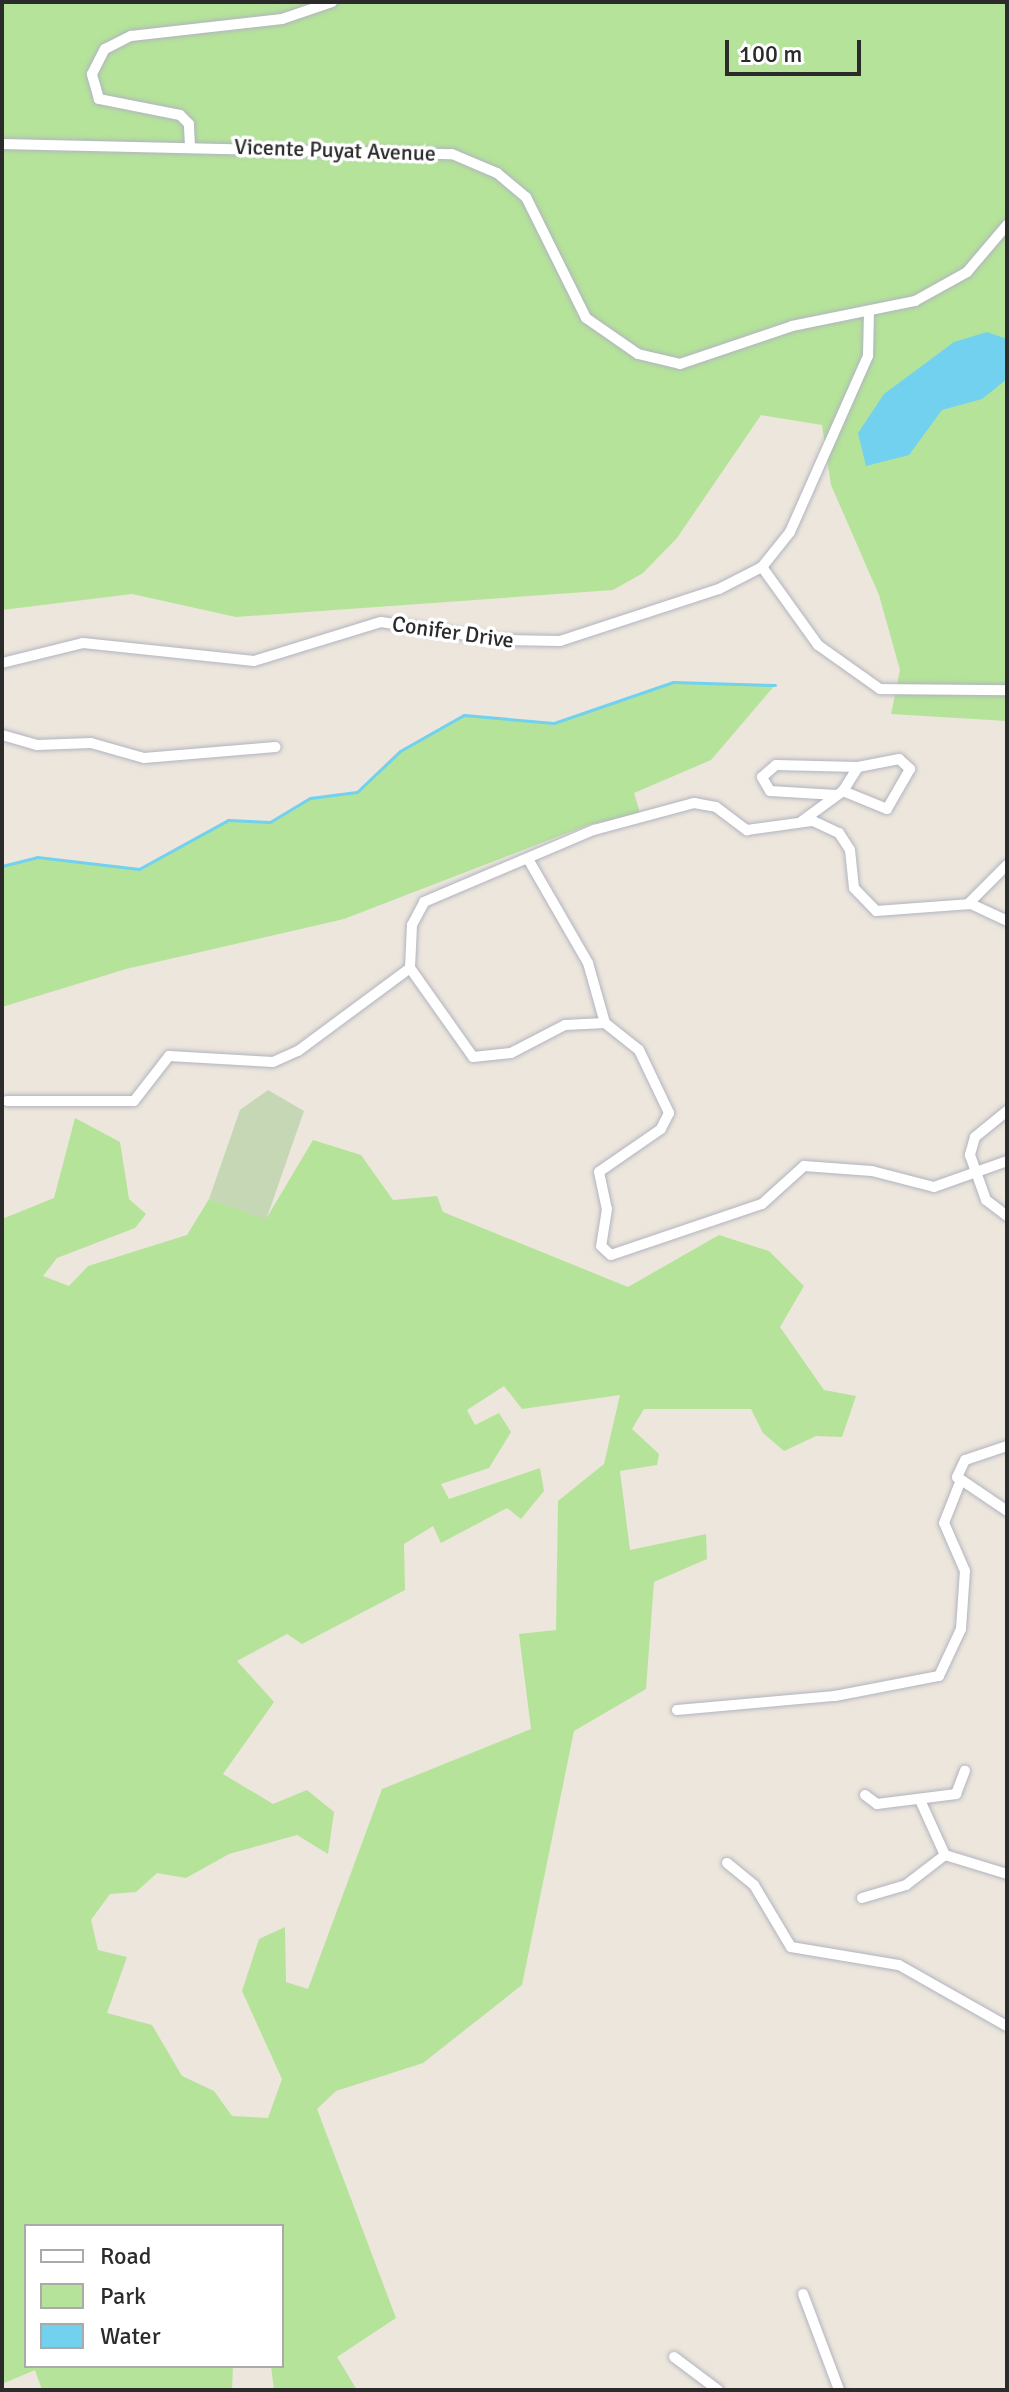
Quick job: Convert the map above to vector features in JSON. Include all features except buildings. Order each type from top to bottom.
[{"type":"street","points":[[190,146],[189,124],[180,115],[99,99],[92,74],[105,49],[131,36],[282,19],[332,2]]},
{"type":"street","name":"Vicente Puyat Avenue","points":[[2,144],[426,149],[476,163],[526,197],[586,318],[611,341],[667,362],[697,361],[792,326],[869,312],[948,286],[1007,225]]},
{"type":"street","name":"Conifer Drive","points":[[2,663],[83,643],[254,661],[381,622],[500,640],[560,641],[719,589],[762,567],[790,532],[868,356],[869,312]]},
{"type":"street","points":[[762,567],[818,645],[880,689],[1007,690]]},
{"type":"street","points":[[2,735],[37,745],[91,743],[144,758],[276,747]]},
{"type":"street","points":[[899,759],[910,774],[887,809],[840,793],[770,791],[762,777],[776,765],[858,767],[899,759]]},
{"type":"street","points":[[800,822],[840,793],[858,767]]},
{"type":"street","points":[[605,1023],[554,1028],[482,1060],[464,1053],[410,968],[412,925],[424,902],[594,830],[694,803],[758,832],[800,822],[826,825],[845,840],[854,888],[876,911],[968,904],[1007,921]]},
{"type":"street","points":[[528,859],[588,963],[605,1023],[639,1050],[669,1107],[661,1129],[599,1172],[607,1209],[601,1246],[611,1255],[762,1204],[804,1166],[872,1171],[930,1187],[975,1177],[1007,1161]]},
{"type":"street","points":[[968,904],[1007,865]]},
{"type":"street","points":[[7,1101],[134,1101],[178,1054],[273,1062],[325,1036],[410,968]]},
{"type":"street","points":[[1007,1111],[975,1137],[975,1177],[1007,1216]]},
{"type":"street","points":[[677,1710],[859,1693],[939,1676],[961,1629],[965,1571],[944,1523],[965,1460],[1007,1446]]},
{"type":"street","points":[[959,1485],[1007,1511]]},
{"type":"street","points":[[865,1795],[877,1804],[956,1794],[965,1771]]},
{"type":"street","points":[[920,1800],[945,1855],[1007,1874]]},
{"type":"street","points":[[862,1898],[906,1885],[945,1855]]},
{"type":"street","points":[[727,1863],[754,1885],[791,1947],[899,1965],[1007,2026]]},
{"type":"street","points":[[803,2294],[839,2390]]},
{"type":"street","points":[[674,2357],[718,2390]]},
{"type":"green space","points":[[2,2],[1007,2],[1007,721],[891,714],[900,670],[879,595],[831,485],[822,425],[761,415],[677,538],[643,573],[613,590],[236,617],[132,594],[2,610]]},
{"type":"green space","points":[[673,682],[775,685],[711,760],[634,793],[640,813],[588,825],[344,919],[126,969],[2,1007],[2,866],[37,857],[139,869],[228,820],[270,822],[310,798],[357,792],[400,751],[464,715],[554,723]]},
{"type":"green space","points":[[268,1090],[304,1111],[266,1220],[209,1199],[240,1110]]},
{"type":"green space","points":[[75,1118],[120,1142],[129,1199],[146,1214],[135,1228],[57,1258],[43,1276],[69,1286],[88,1266],[187,1235],[209,1199],[266,1219],[313,1140],[361,1155],[393,1200],[437,1196],[443,1212],[628,1287],[719,1235],[769,1251],[804,1286],[780,1327],[824,1390],[856,1396],[842,1437],[816,1436],[784,1451],[763,1433],[751,1409],[644,1409],[632,1429],[659,1454],[657,1465],[620,1471],[630,1550],[706,1534],[707,1559],[654,1582],[646,1689],[574,1731],[522,1985],[423,2063],[336,2091],[317,2109],[396,2318],[337,2357],[357,2390],[274,2390],[271,2368],[284,2368],[284,2224],[24,2224],[24,2368],[233,2368],[232,2390],[42,2390],[35,2370],[2,2384],[2,1219],[54,1198]],"holes":[[[504,1386],[522,1409],[620,1395],[604,1464],[558,1501],[556,1630],[519,1634],[531,1729],[382,1789],[308,1989],[286,1982],[285,1927],[259,1939],[242,1991],[282,2079],[268,2118],[232,2116],[214,2091],[182,2076],[152,2025],[107,2013],[127,1957],[98,1950],[91,1920],[110,1894],[136,1892],[157,1873],[186,1878],[229,1854],[297,1835],[328,1854],[334,1812],[307,1790],[273,1804],[223,1774],[274,1702],[237,1661],[287,1634],[302,1644],[405,1590],[404,1544],[433,1526],[441,1543],[507,1508],[521,1519],[544,1491],[540,1468],[449,1499],[441,1484],[489,1468],[511,1432],[499,1413],[475,1425],[467,1410]]]},
{"type":"water","points":[[987,332],[1007,339],[1007,379],[982,399],[942,410],[909,455],[866,466],[858,433],[884,394],[954,342]]},
{"type":"waterway","points":[[2,866],[37,857],[139,869],[228,820],[270,822],[310,798],[357,792],[400,751],[464,715],[554,723],[673,682],[775,685]]}]
